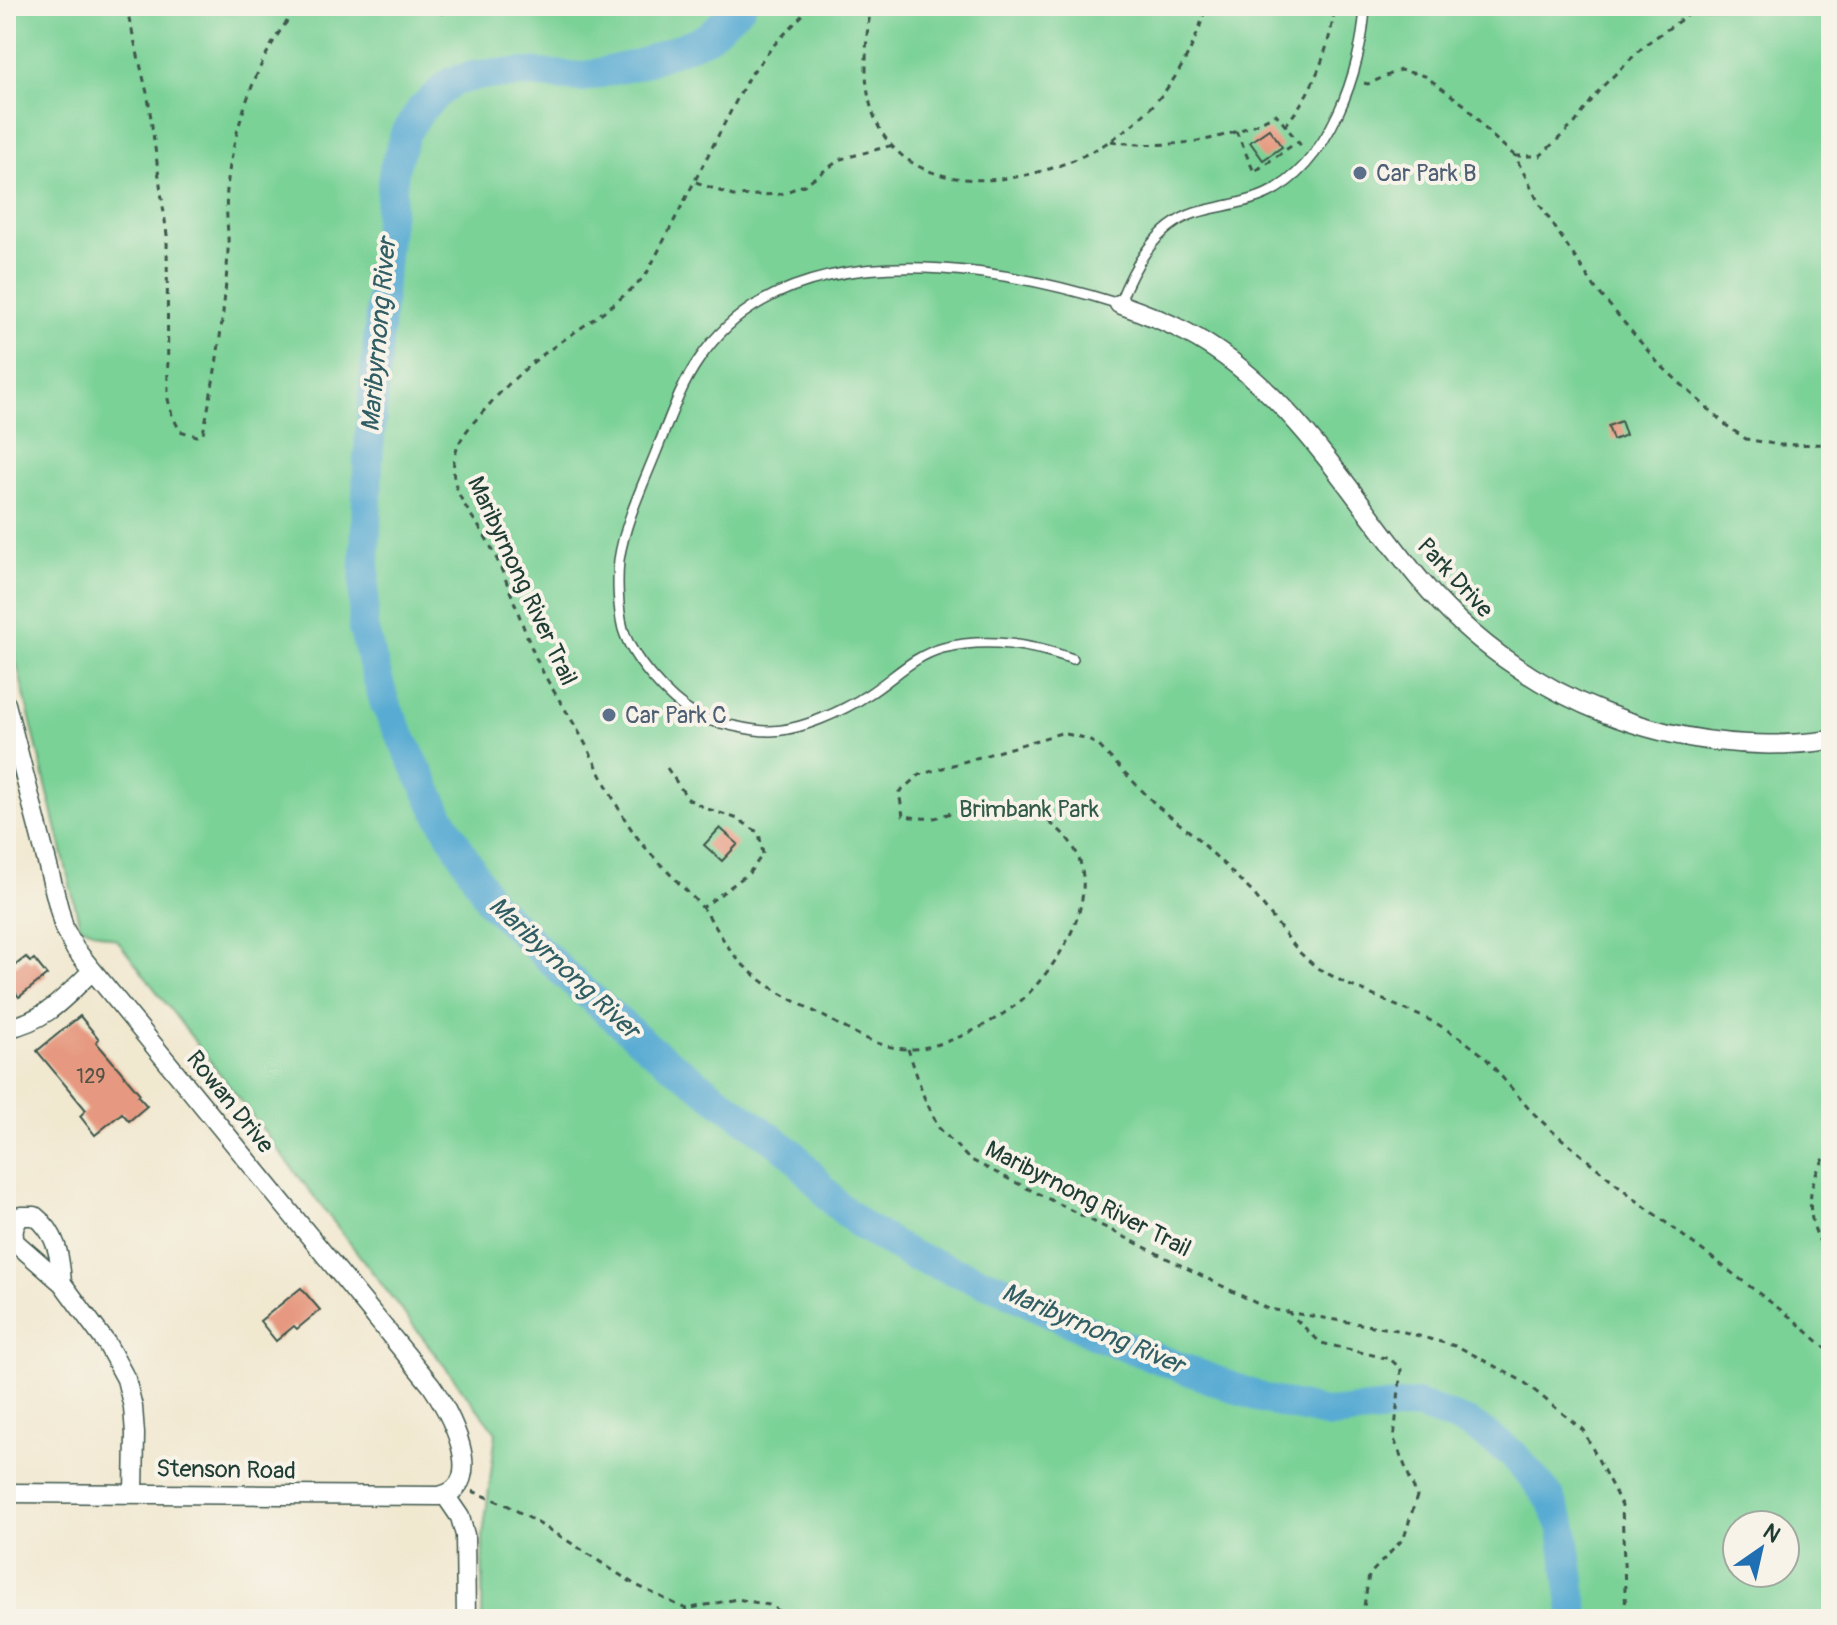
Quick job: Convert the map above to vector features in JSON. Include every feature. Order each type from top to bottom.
[{"type":"street","name":"Park Drive","points":[[1119,304],[1187,332],[1255,379],[1308,435],[1436,598],[1496,653],[1536,680],[1599,712],[1683,737],[1758,745],[1831,740]]},
{"type":"street","name":"Rowan Drive","points":[[6,704],[64,928],[75,949],[440,1397],[461,1445],[463,1465],[451,1490]]},
{"type":"street","points":[[6,785],[25,781]]},
{"type":"street","points":[[6,1029],[31,1023],[56,1006],[92,971]]},
{"type":"street","points":[[62,1283],[107,1344],[126,1379],[133,1407],[134,1493]]},
{"type":"street","points":[[451,1490],[465,1535],[466,1619]]},
{"type":"street","name":"Stenson Road","points":[[6,1493],[451,1490]]},
{"type":"lane","points":[[1073,659],[1029,645],[999,643],[941,648],[904,666],[871,693],[839,712],[770,731],[729,725],[694,714],[668,693],[630,648],[620,612],[619,561],[638,495],[688,378],[712,343],[761,302],[817,279],[860,272],[933,269],[983,271],[1019,277],[1119,304],[1135,266],[1172,226],[1192,214],[1266,194],[1292,177],[1311,158],[1333,124],[1350,77],[1363,28],[1365,6]]},
{"type":"path","points":[[126,6],[148,97],[167,235],[168,399],[180,431],[197,436],[203,433],[216,368],[229,249],[227,190],[236,130],[255,78],[290,16],[301,6]]},
{"type":"path","points":[[427,6],[444,14],[458,6]]},
{"type":"path","name":"Maribyrnong River Trail","points":[[811,6],[748,78],[646,275],[628,293],[553,347],[506,387],[462,438],[453,471],[458,495],[492,548],[554,694],[634,833],[702,908],[738,960],[765,983],[863,1038],[908,1049],[924,1097],[939,1128],[969,1159],[1268,1309],[1397,1330],[1459,1347],[1524,1382],[1583,1430],[1622,1506],[1626,1619]]},
{"type":"path","points":[[872,6],[866,44],[867,85],[874,114],[902,155],[933,173],[970,181],[1047,171],[1111,141],[1150,108],[1177,75],[1194,44],[1206,6]]},
{"type":"path","points":[[1285,126],[1300,108],[1317,76],[1330,38],[1335,6]]},
{"type":"path","points":[[1515,156],[1540,156],[1575,123],[1600,89],[1646,44],[1695,10],[1724,6]]},
{"type":"path","points":[[1350,77],[1368,84],[1400,70],[1425,76],[1466,106],[1489,133],[1515,156],[1540,205],[1596,289],[1658,363],[1727,426],[1746,439],[1779,445],[1831,444]]},
{"type":"path","points":[[1111,141],[1170,145],[1236,131],[1259,124],[1276,114],[1311,158]]},
{"type":"path","points":[[1236,131],[1254,172],[1297,141]]},
{"type":"path","points":[[696,182],[733,196],[781,194],[804,185],[841,159],[893,145]]},
{"type":"path","points":[[908,1049],[946,1044],[1024,999],[1066,946],[1080,913],[1083,884],[1082,861],[1068,838],[1050,821],[1030,810],[1005,808],[955,812],[933,818],[903,816],[899,792],[919,775],[1061,733],[1085,738],[1099,746],[1157,806],[1195,836],[1244,884],[1299,952],[1317,968],[1434,1022],[1462,1039],[1484,1056],[1551,1130],[1636,1200],[1782,1310],[1831,1353]]},
{"type":"path","points":[[667,768],[688,799],[738,819],[759,833],[763,854],[749,873],[702,908]]},
{"type":"path","points":[[1831,1149],[1814,1177],[1810,1201],[1813,1227],[1831,1259]]},
{"type":"path","points":[[1287,1311],[1321,1343],[1390,1359],[1401,1369],[1394,1439],[1417,1496],[1404,1538],[1369,1575],[1362,1619]]},
{"type":"path","points":[[451,1490],[507,1505],[634,1584],[686,1609],[737,1599],[769,1605],[792,1619]]},
{"type":"green space","name":"Brimbank Park","points":[[6,6],[1831,6],[1831,1619],[482,1619],[483,1536],[496,1433],[117,940],[80,926],[6,619]]},
{"type":"building","points":[[1269,129],[1282,147],[1263,160],[1250,142]]},
{"type":"building","points":[[1621,421],[1626,435],[1613,440],[1608,426]]},
{"type":"building","points":[[720,828],[738,844],[722,861],[704,845]]},
{"type":"building","points":[[26,957],[30,962],[34,959],[47,975],[19,997],[8,983],[14,978],[8,971]]},
{"type":"building","points":[[80,1016],[99,1039],[96,1042],[147,1106],[129,1121],[122,1113],[95,1135],[80,1116],[86,1110],[37,1051]]},
{"type":"building","points":[[301,1288],[320,1310],[276,1341],[260,1321]]},
{"type":"waterway","name":"Maribyrnong River","points":[[741,6],[706,38],[640,64],[582,77],[528,73],[478,75],[451,82],[421,109],[405,134],[394,169],[386,245],[368,461],[363,628],[385,704],[439,814],[491,903],[570,979],[653,1051],[793,1154],[836,1204],[861,1225],[911,1255],[1002,1289],[1101,1337],[1264,1399],[1329,1414],[1417,1405],[1470,1424],[1513,1454],[1550,1498],[1563,1528],[1575,1619]]},
{"type":"place","name":"Car Park B","points":[[1360,173]]},
{"type":"place","name":"Car Park C","points":[[609,715]]}]
